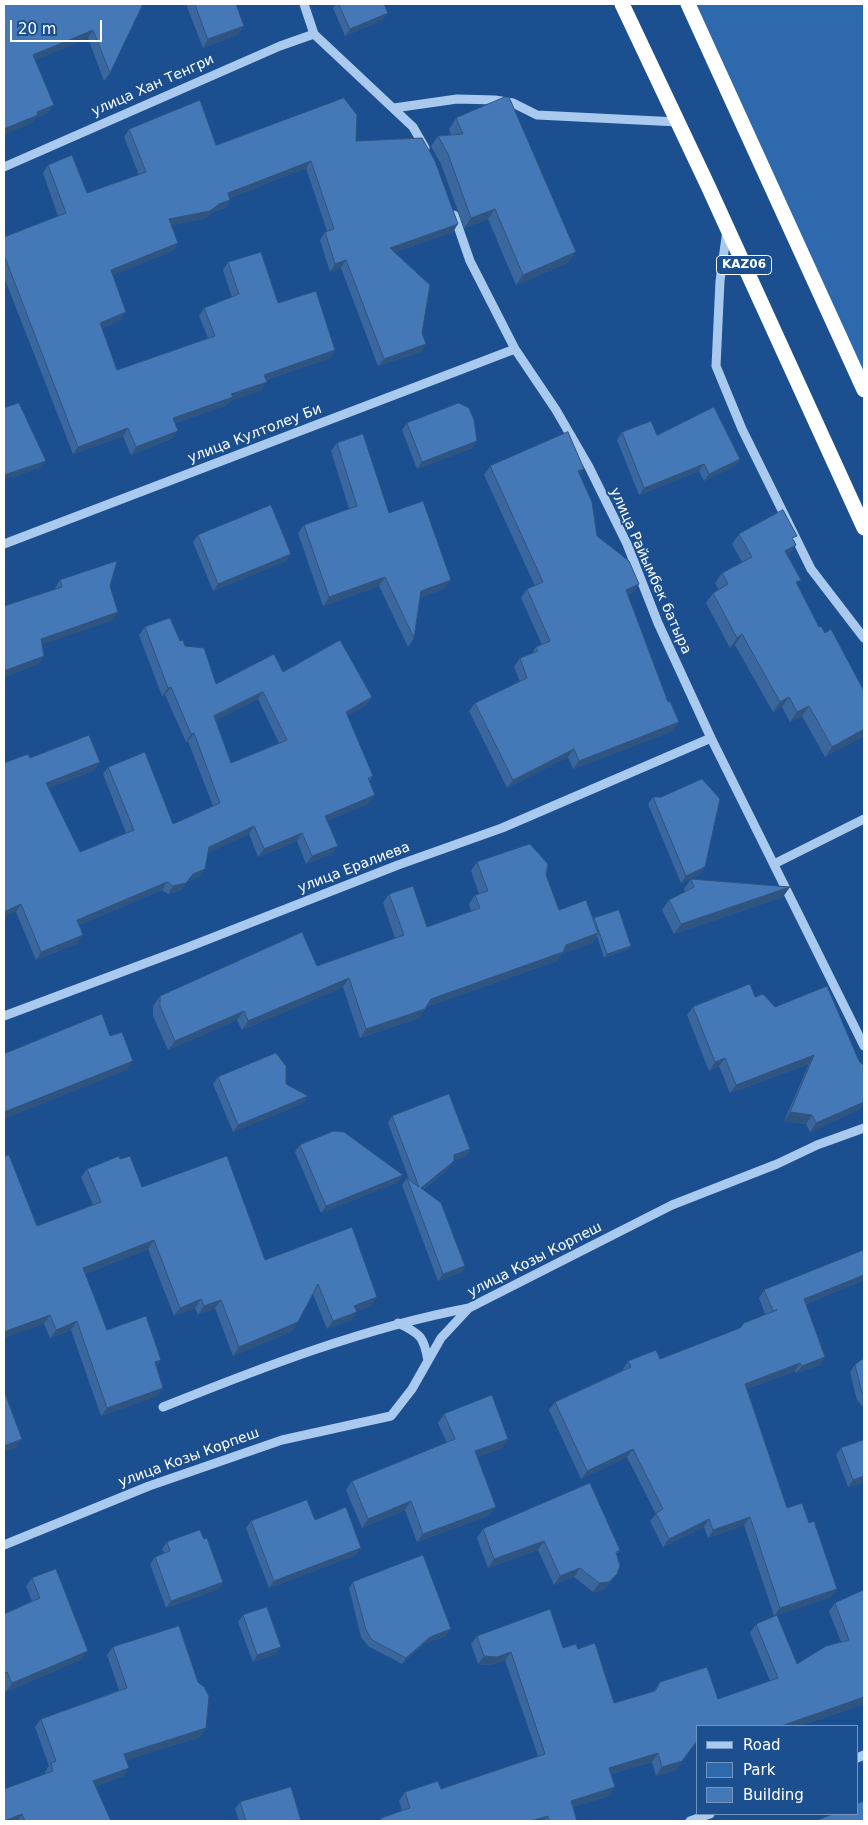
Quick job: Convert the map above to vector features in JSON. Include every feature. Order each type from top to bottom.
[{"type":"highway","name":"KАZ06","points":[[622,4],[727,227],[864,528]]},
{"type":"highway","points":[[688,4],[864,390]]},
{"type":"street","points":[[304,4],[314,34],[413,127],[431,158]]},
{"type":"street","name":"улица Хан Тенгри","points":[[4,167],[280,46],[314,34]]},
{"type":"street","points":[[394,108],[458,99],[495,100],[513,103],[537,115],[678,122]]},
{"type":"street","name":"улица Райымбек батыра","points":[[451,209],[470,261],[516,349],[556,410],[589,468],[626,544],[658,623],[711,738],[864,1046]]},
{"type":"street","points":[[727,227],[720,281],[716,366],[742,429],[811,569],[864,638]]},
{"type":"street","name":"улица Култолеу Би","points":[[4,544],[516,349]]},
{"type":"street","name":"улица Ералиева","points":[[4,1016],[186,948],[398,865],[502,828],[711,738]]},
{"type":"street","points":[[774,864],[864,820]]},
{"type":"street","name":"улица Козы Корпеш","points":[[6,1543],[149,1486],[282,1440],[392,1416],[412,1389],[441,1338],[469,1308],[672,1206],[777,1164],[817,1145],[864,1128]]},
{"type":"street","points":[[163,1407],[254,1371],[398,1323],[469,1308]]},
{"type":"street","points":[[398,1323],[413,1330],[425,1342],[428,1361]]},
{"type":"street","points":[[690,1821],[707,1815]]},
{"type":"green space","points":[[694,4],[864,4],[864,373]]},
{"type":"building","points":[[4,4],[143,4],[110,73],[93,30],[33,55],[54,105],[37,112],[38,115],[4,129]]},
{"type":"building","points":[[195,4],[236,4],[244,26],[208,39]]},
{"type":"building","points":[[339,4],[384,4],[388,13],[350,29]]},
{"type":"building","points":[[509,97],[576,252],[523,275],[495,209],[471,218],[448,154],[438,136],[463,134],[456,118]]},
{"type":"building","points":[[344,98],[357,115],[356,141],[422,138],[435,161],[458,224],[390,248],[430,285],[422,333],[426,344],[384,359],[346,260],[335,264],[325,232],[334,229],[311,161],[228,193],[230,200],[219,204],[210,211],[169,219],[178,243],[111,270],[126,312],[100,323],[117,370],[215,336],[204,308],[239,294],[228,262],[261,252],[278,303],[316,291],[335,350],[264,375],[267,382],[231,394],[233,397],[173,418],[178,431],[136,447],[128,428],[78,447],[4,255],[4,237],[66,213],[48,165],[72,155],[87,193],[146,172],[129,129],[200,100],[216,145]]},
{"type":"building","points":[[19,403],[46,461],[4,475],[4,408]]},
{"type":"building","points":[[459,403],[469,408],[474,420],[477,441],[422,462],[407,423]]},
{"type":"building","points":[[714,407],[740,459],[709,474],[704,464],[644,488],[622,432],[651,421],[657,435]]},
{"type":"building","points":[[568,432],[584,469],[578,471],[592,502],[597,536],[629,561],[639,584],[626,590],[668,702],[670,701],[679,722],[579,761],[574,749],[513,780],[475,703],[527,678],[520,658],[538,651],[536,647],[550,641],[527,589],[543,582],[490,466]]},
{"type":"building","points":[[363,434],[389,513],[423,501],[451,580],[421,591],[414,638],[385,577],[329,597],[304,525],[357,506],[337,443]]},
{"type":"building","points":[[271,505],[291,554],[218,584],[198,535]]},
{"type":"building","points":[[783,510],[797,536],[792,538],[796,545],[785,551],[801,580],[796,582],[819,627],[821,626],[825,633],[831,629],[864,691],[864,729],[832,747],[809,706],[797,712],[789,697],[780,702],[742,634],[737,638],[713,593],[728,584],[722,573],[752,557],[739,534]]},
{"type":"building","points":[[117,561],[110,586],[118,612],[41,639],[44,656],[4,671],[4,606],[62,587],[60,580]]},
{"type":"building","points":[[170,618],[180,641],[183,640],[185,646],[204,648],[216,684],[274,654],[283,672],[340,640],[372,697],[346,712],[373,776],[368,778],[375,795],[325,816],[338,846],[312,856],[302,833],[264,849],[254,826],[209,847],[205,869],[193,874],[186,883],[173,886],[167,882],[77,920],[83,935],[41,952],[21,904],[4,912],[4,763],[28,754],[30,758],[89,735],[100,762],[46,783],[80,852],[134,830],[108,767],[145,752],[173,824],[220,803],[194,733],[191,734],[171,687],[168,688],[145,627]],"holes":[[[263,692],[287,740],[231,763],[214,716]]]},
{"type":"building","points":[[702,779],[720,799],[705,867],[686,876],[653,797],[661,797]]},
{"type":"building","points":[[530,844],[548,864],[546,875],[559,910],[586,900],[598,933],[566,945],[563,952],[431,999],[425,1009],[366,1029],[349,978],[248,1021],[244,1011],[175,1041],[160,1006],[160,996],[302,932],[317,966],[404,935],[389,894],[413,886],[427,927],[480,908],[475,895],[488,891],[477,862]]},
{"type":"building","points":[[691,879],[790,887],[681,924],[669,900],[694,887]]},
{"type":"building","points":[[619,910],[631,946],[607,954],[594,918]]},
{"type":"building","points":[[750,984],[755,997],[763,994],[775,1007],[827,986],[859,1061],[864,1066],[864,1102],[816,1123],[812,1115],[790,1112],[814,1055],[736,1085],[725,1058],[715,1062],[693,1007]]},
{"type":"building","points":[[102,1014],[110,1036],[122,1032],[133,1061],[4,1112],[4,1054]]},
{"type":"building","points":[[276,1053],[286,1066],[286,1084],[308,1096],[238,1125],[218,1077]]},
{"type":"building","points":[[449,1094],[470,1149],[454,1155],[454,1161],[421,1188],[441,1203],[465,1266],[443,1274],[407,1178],[419,1187],[392,1116]]},
{"type":"building","points":[[334,1131],[344,1132],[403,1175],[326,1206],[300,1145]]},
{"type":"building","points":[[9,1155],[37,1226],[101,1202],[87,1169],[119,1156],[120,1159],[130,1156],[142,1187],[227,1156],[265,1260],[352,1227],[377,1297],[354,1306],[357,1312],[333,1321],[318,1284],[298,1322],[239,1347],[221,1300],[204,1306],[201,1299],[180,1308],[154,1240],[83,1268],[107,1330],[146,1316],[161,1360],[155,1362],[163,1388],[107,1408],[77,1321],[56,1330],[50,1315],[4,1332],[4,1157]]},
{"type":"building","points":[[864,1250],[864,1275],[804,1299],[825,1357],[802,1366],[800,1363],[745,1384],[787,1508],[802,1503],[809,1523],[814,1521],[837,1589],[780,1608],[750,1517],[713,1530],[709,1519],[669,1539],[656,1513],[663,1509],[633,1449],[587,1471],[555,1402],[631,1367],[628,1361],[656,1350],[660,1359],[740,1328],[744,1323],[777,1310],[773,1311],[764,1290]]},
{"type":"building","points":[[864,1358],[864,1395],[855,1365]]},
{"type":"building","points":[[4,1391],[22,1439],[4,1446]]},
{"type":"building","points":[[492,1395],[508,1439],[475,1451],[496,1507],[423,1534],[411,1501],[368,1519],[352,1481],[455,1439],[444,1414]]},
{"type":"building","points":[[864,1440],[864,1476],[853,1480],[841,1448]]},
{"type":"building","points":[[590,1483],[620,1550],[616,1552],[620,1566],[617,1574],[609,1582],[599,1583],[580,1568],[560,1576],[544,1541],[494,1559],[483,1529]]},
{"type":"building","points":[[307,1500],[315,1520],[346,1507],[361,1548],[274,1581],[251,1521]]},
{"type":"building","points":[[200,1530],[204,1539],[207,1538],[223,1582],[171,1601],[155,1557],[170,1551],[167,1542]]},
{"type":"building","points":[[423,1555],[451,1629],[430,1637],[406,1658],[372,1640],[366,1630],[353,1582]]},
{"type":"building","points":[[56,1569],[88,1651],[12,1683],[7,1672],[4,1673],[4,1614],[40,1598],[32,1578]]},
{"type":"building","points":[[864,1590],[864,1697],[784,1725],[696,1725],[696,1742],[682,1761],[662,1767],[658,1753],[609,1768],[615,1787],[571,1801],[577,1821],[549,1821],[548,1816],[531,1821],[382,1821],[381,1818],[410,1808],[405,1792],[438,1781],[441,1789],[545,1754],[511,1652],[497,1657],[484,1656],[477,1636],[550,1609],[563,1648],[576,1644],[578,1649],[595,1643],[614,1703],[655,1691],[660,1682],[707,1667],[718,1699],[778,1678],[756,1624],[777,1615],[797,1664],[826,1646],[849,1640],[835,1603]]},
{"type":"building","points":[[267,1607],[281,1647],[257,1655],[243,1615]]},
{"type":"building","points":[[179,1626],[198,1682],[204,1687],[209,1696],[206,1728],[124,1754],[129,1768],[93,1781],[111,1821],[25,1821],[22,1814],[4,1821],[4,1789],[53,1771],[51,1763],[56,1761],[41,1719],[127,1688],[113,1647]]},
{"type":"building","points":[[291,1787],[301,1821],[246,1821],[240,1802]]},
{"type":"building","points":[[864,1801],[864,1821],[815,1821],[830,1815],[858,1815],[858,1804]]}]
